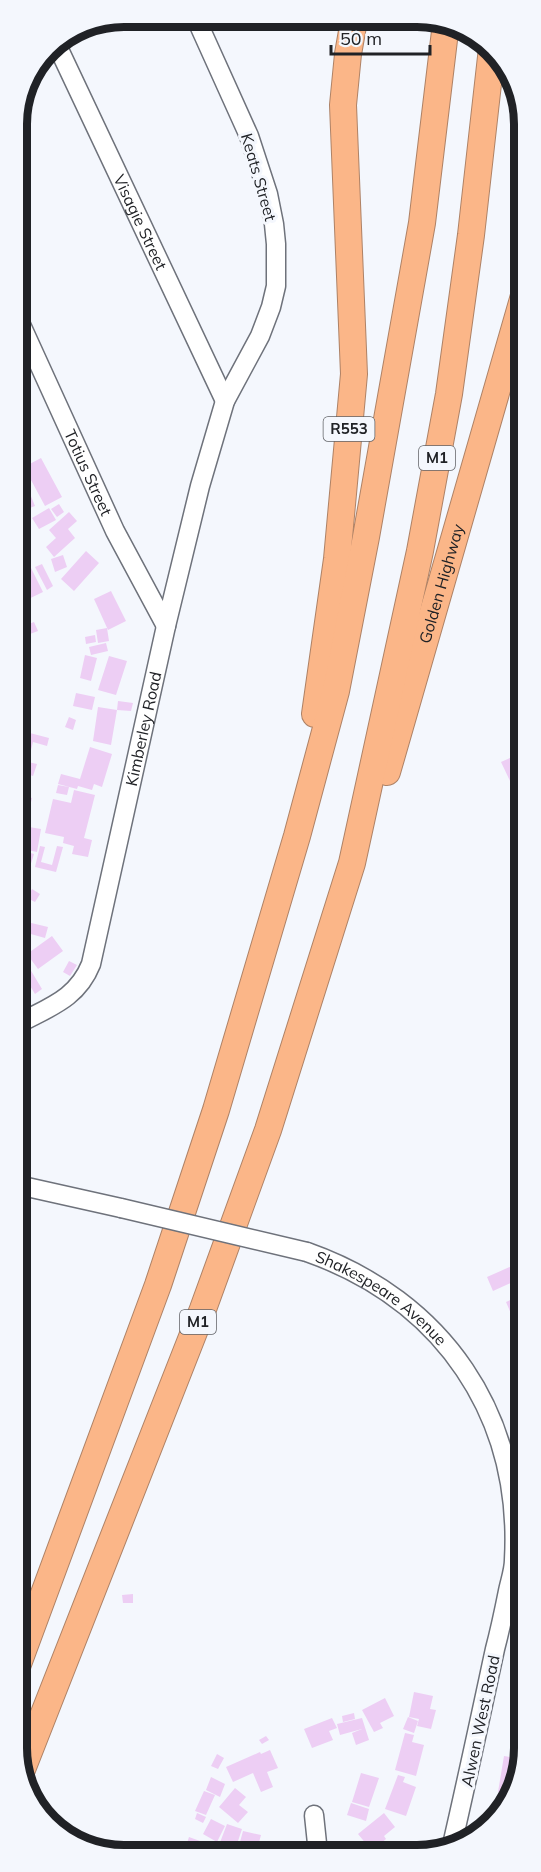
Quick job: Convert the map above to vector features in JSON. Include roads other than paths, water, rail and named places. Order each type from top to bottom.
[{"type":"highway","name":"R553","points":[[297,836],[337,559],[354,374],[343,105],[353,27]]},
{"type":"highway","points":[[27,1640],[158,1285],[216,1110],[297,836],[336,691],[422,223],[445,31]]},
{"type":"highway","name":"M1","points":[[28,1755],[203,1309],[268,1130],[352,863],[420,551],[449,393],[471,235],[490,61]]},
{"type":"highway","name":"Golden Highway","points":[[352,863],[391,762],[514,331]]},
{"type":"street","name":"Keats Street","points":[[200,27],[236,104],[259,163],[268,194],[276,244],[276,286],[271,307],[260,336],[225,401]]},
{"type":"street","name":"Visagie Street","points":[[60,52],[225,401]]},
{"type":"street","name":"Totius Street","points":[[27,338],[115,531],[166,626]]},
{"type":"street","name":"Kimberley Road","points":[[27,1019],[67,997],[78,988],[86,979],[91,964],[166,626],[200,486],[225,401]]},
{"type":"street","name":"Shakespeare Avenue","points":[[27,1187],[307,1252],[356,1273],[398,1299],[429,1326],[443,1342],[476,1389],[491,1420],[504,1459],[514,1518]]},
{"type":"street","name":"Alwen West Road","points":[[454,1837],[514,1582]]},
{"type":"street","points":[[314,1815],[317,1845]]}]
